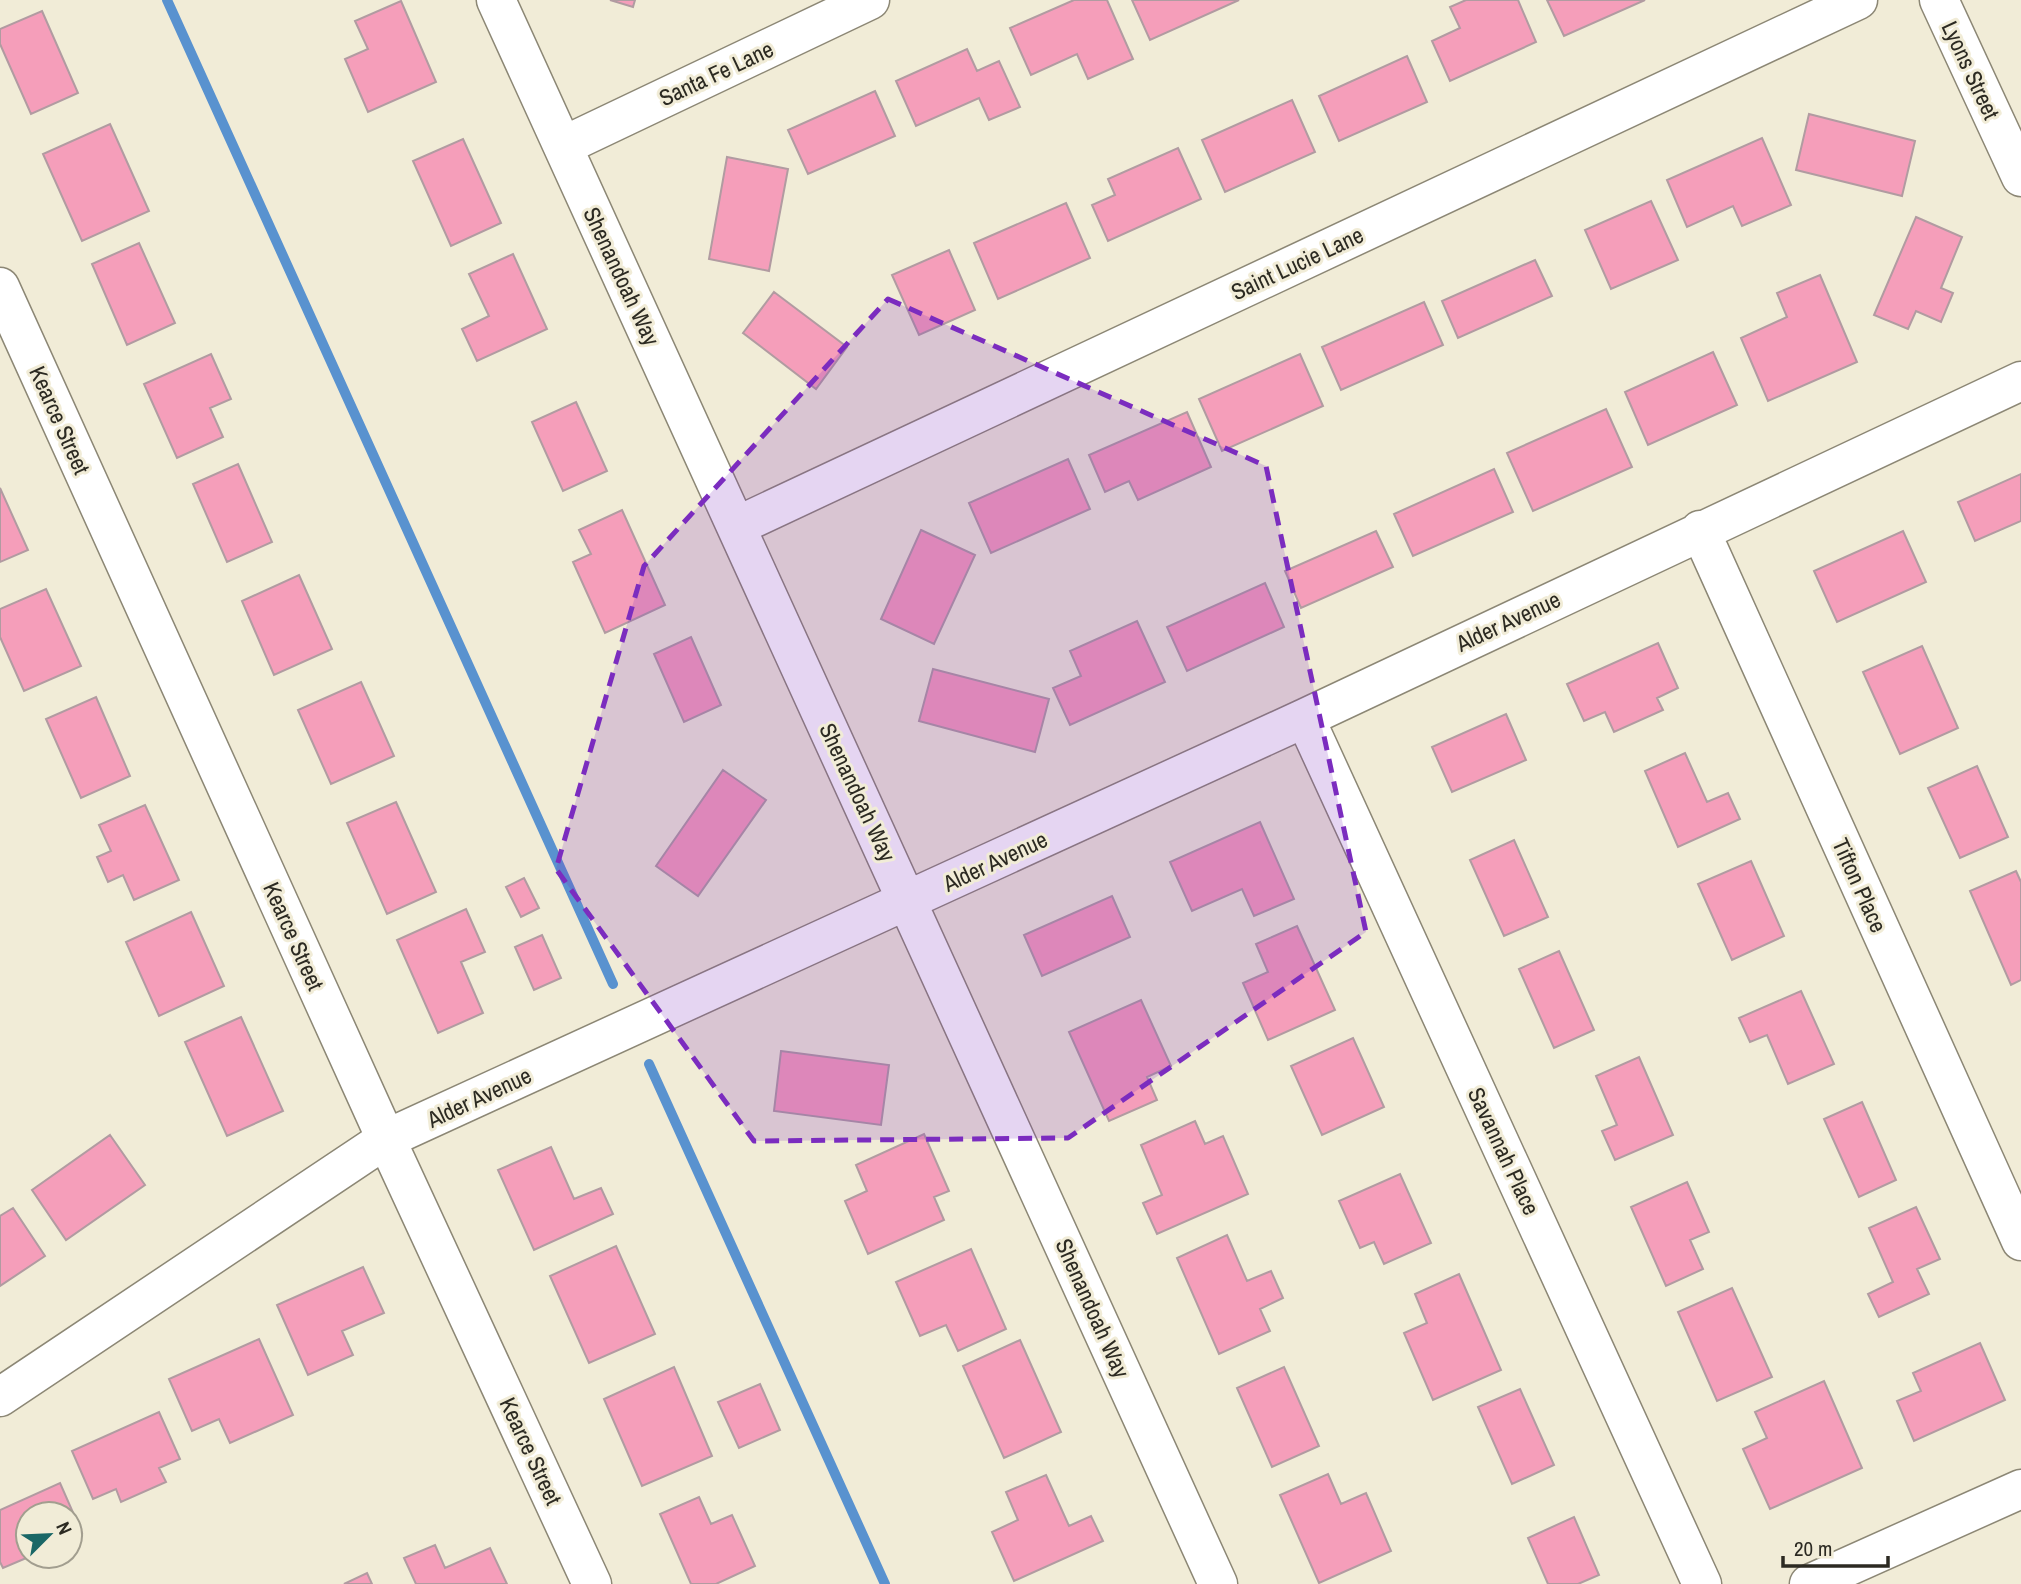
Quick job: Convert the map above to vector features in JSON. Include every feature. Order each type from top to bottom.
[{"type":"street","name":"Shenandoah Way","points":[[496,0],[1218,1584]]},
{"type":"street","name":"Santa Fe Lane","points":[[563,146],[870,0]]},
{"type":"street","name":"Saint Lucie Lane","points":[[737,526],[1858,0]]},
{"type":"street","name":"Lyons Street","points":[[1939,0],[2021,177]]},
{"type":"street","name":"Kearce Street","points":[[0,286],[386,1139],[592,1584]]},
{"type":"street","name":"Alder Avenue","points":[[0,1397],[386,1139],[1305,718],[2021,381]]},
{"type":"street","name":"Tifton Place","points":[[1700,530],[2021,1241]]},
{"type":"street","name":"Savannah Place","points":[[1305,718],[1702,1584]]},
{"type":"street","points":[[1809,1584],[2021,1489]]},
{"type":"highlighted area","points":[[888,299],[1266,466],[1366,932],[1068,1138],[754,1141],[556,869],[644,566]]},
{"type":"building","points":[[610,0],[635,0],[633,7]]},
{"type":"building","points":[[1074,0],[1107,0],[1133,59],[1088,79],[1077,54],[1031,75],[1010,28]]},
{"type":"building","points":[[1132,0],[1239,0],[1150,40]]},
{"type":"building","points":[[1466,0],[1518,0],[1536,42],[1450,81],[1432,41],[1460,28],[1450,7]]},
{"type":"building","points":[[1547,0],[1645,0],[1564,36]]},
{"type":"building","points":[[401,1],[436,82],[368,112],[345,59],[368,49],[355,21]]},
{"type":"building","points":[[42,11],[78,93],[31,114],[0,44],[0,29]]},
{"type":"building","points":[[967,49],[977,71],[999,61],[1020,107],[989,120],[979,98],[916,126],[896,81]]},
{"type":"building","points":[[1407,56],[1427,102],[1339,141],[1319,96]]},
{"type":"building","points":[[875,91],[895,136],[808,174],[788,130]]},
{"type":"building","points":[[1292,100],[1315,152],[1225,192],[1202,140]]},
{"type":"building","points":[[1809,114],[1915,141],[1902,196],[1796,170]]},
{"type":"building","points":[[110,124],[149,211],[82,241],[43,154]]},
{"type":"building","points":[[1762,138],[1791,205],[1742,226],[1733,206],[1687,227],[1667,180]]},
{"type":"building","points":[[463,139],[501,223],[451,246],[413,161]]},
{"type":"building","points":[[1178,148],[1201,199],[1108,241],[1092,205],[1115,195],[1108,179]]},
{"type":"building","points":[[727,157],[788,169],[769,271],[709,259]]},
{"type":"building","points":[[1651,201],[1678,260],[1611,289],[1585,230]]},
{"type":"building","points":[[1066,203],[1090,258],[998,299],[974,243]]},
{"type":"building","points":[[1916,217],[1962,237],[1941,288],[1953,293],[1941,322],[1916,311],[1908,329],[1874,315]]},
{"type":"building","points":[[139,243],[175,323],[127,345],[92,264]]},
{"type":"building","points":[[949,250],[975,310],[919,335],[892,275]]},
{"type":"building","points":[[513,254],[547,329],[477,361],[462,329],[489,316],[469,274]]},
{"type":"building","points":[[1535,260],[1552,296],[1458,338],[1442,301]]},
{"type":"building","points":[[1820,275],[1857,362],[1768,401],[1741,338],[1787,317],[1777,293]]},
{"type":"building","points":[[774,292],[847,347],[816,389],[743,333]]},
{"type":"building","points":[[1424,302],[1443,345],[1341,390],[1322,347]]},
{"type":"building","points":[[1713,352],[1737,405],[1648,445],[1625,392]]},
{"type":"building","points":[[211,354],[231,399],[210,408],[223,437],[177,458],[144,384]]},
{"type":"building","points":[[1300,354],[1323,406],[1222,451],[1199,399]]},
{"type":"building","points":[[576,402],[607,471],[563,491],[532,422]]},
{"type":"building","points":[[1606,409],[1632,467],[1533,511],[1507,453]]},
{"type":"building","points":[[1187,412],[1211,467],[1138,500],[1129,481],[1105,492],[1089,455]]},
{"type":"building","points":[[1068,459],[1090,509],[991,553],[969,503]]},
{"type":"building","points":[[238,464],[272,542],[227,562],[193,484]]},
{"type":"building","points":[[1494,469],[1513,512],[1413,556],[1394,514]]},
{"type":"building","points":[[2021,474],[2021,521],[1975,541],[1958,502]]},
{"type":"building","points":[[0,488],[28,550],[0,562]]},
{"type":"building","points":[[622,510],[665,605],[605,633],[573,562],[591,554],[579,530]]},
{"type":"building","points":[[921,530],[975,555],[934,644],[881,619]]},
{"type":"building","points":[[1376,531],[1393,567],[1301,608],[1285,571]]},
{"type":"building","points":[[1903,531],[1926,582],[1837,622],[1814,571]]},
{"type":"building","points":[[299,575],[332,649],[274,675],[242,601]]},
{"type":"building","points":[[1265,583],[1284,627],[1187,671],[1167,627]]},
{"type":"building","points":[[46,589],[81,666],[24,691],[0,637],[0,609]]},
{"type":"building","points":[[1137,621],[1165,682],[1070,725],[1053,688],[1081,676],[1070,651]]},
{"type":"building","points":[[691,637],[721,705],[684,722],[654,654]]},
{"type":"building","points":[[1658,643],[1678,688],[1657,698],[1663,710],[1614,732],[1605,712],[1584,721],[1567,684]]},
{"type":"building","points":[[1922,646],[1958,728],[1900,754],[1863,672]]},
{"type":"building","points":[[933,669],[1049,699],[1035,752],[919,721]]},
{"type":"building","points":[[361,682],[394,756],[331,784],[298,710]]},
{"type":"building","points":[[96,697],[130,776],[81,798],[46,719]]},
{"type":"building","points":[[1506,714],[1526,760],[1452,792],[1432,747]]},
{"type":"building","points":[[1685,753],[1707,802],[1728,793],[1740,819],[1678,847],[1645,771]]},
{"type":"building","points":[[1977,766],[2008,837],[1960,858],[1928,788]]},
{"type":"building","points":[[723,770],[766,800],[698,896],[656,866]]},
{"type":"building","points":[[396,802],[436,892],[387,914],[347,823]]},
{"type":"building","points":[[145,805],[179,880],[134,900],[123,875],[108,882],[97,857],[111,851],[99,825]]},
{"type":"building","points":[[1260,822],[1294,899],[1254,916],[1242,889],[1192,911],[1170,862]]},
{"type":"building","points":[[1514,840],[1548,917],[1504,936],[1470,860]]},
{"type":"building","points":[[1751,861],[1784,936],[1732,960],[1698,884]]},
{"type":"building","points":[[2016,871],[2021,882],[2021,980],[2011,985],[1970,891]]},
{"type":"building","points":[[524,878],[539,908],[521,917],[506,887]]},
{"type":"building","points":[[1112,896],[1130,937],[1042,976],[1024,935]]},
{"type":"building","points":[[466,909],[485,952],[461,962],[483,1013],[438,1033],[397,940]]},
{"type":"building","points":[[191,912],[224,986],[159,1016],[126,942]]},
{"type":"building","points":[[1297,926],[1335,1010],[1268,1040],[1243,983],[1268,972],[1256,944]]},
{"type":"building","points":[[542,935],[561,978],[534,990],[515,947]]},
{"type":"building","points":[[1559,951],[1594,1030],[1554,1048],[1519,969]]},
{"type":"building","points":[[1801,991],[1834,1064],[1788,1084],[1767,1035],[1750,1042],[1739,1018]]},
{"type":"building","points":[[1141,1000],[1171,1066],[1147,1077],[1157,1100],[1109,1121],[1069,1032]]},
{"type":"building","points":[[241,1017],[283,1111],[227,1136],[185,1042]]},
{"type":"building","points":[[1353,1038],[1384,1107],[1322,1135],[1291,1066]]},
{"type":"building","points":[[781,1051],[889,1065],[881,1125],[774,1111]]},
{"type":"building","points":[[1639,1057],[1673,1135],[1615,1160],[1602,1131],[1617,1125],[1596,1076]]},
{"type":"building","points":[[1862,1102],[1896,1180],[1859,1197],[1824,1119]]},
{"type":"building","points":[[1195,1121],[1205,1144],[1223,1136],[1248,1194],[1157,1234],[1143,1203],[1162,1195],[1141,1145]]},
{"type":"building","points":[[924,1134],[949,1191],[934,1197],[944,1220],[868,1254],[845,1201],[867,1191],[856,1165]]},
{"type":"building","points":[[110,1135],[145,1185],[66,1240],[32,1190]]},
{"type":"building","points":[[551,1147],[574,1199],[601,1188],[613,1214],[534,1250],[498,1170]]},
{"type":"building","points":[[1400,1174],[1431,1243],[1384,1264],[1374,1242],[1360,1248],[1339,1201]]},
{"type":"building","points":[[1687,1182],[1709,1232],[1690,1240],[1703,1269],[1666,1286],[1631,1207]]},
{"type":"building","points":[[1916,1207],[1940,1259],[1917,1269],[1929,1294],[1879,1317],[1868,1294],[1893,1282],[1869,1228]]},
{"type":"building","points":[[13,1208],[45,1256],[0,1286],[0,1216]]},
{"type":"building","points":[[1227,1235],[1247,1281],[1271,1271],[1283,1298],[1260,1309],[1270,1331],[1219,1354],[1177,1258]]},
{"type":"building","points":[[616,1246],[655,1334],[589,1363],[550,1276]]},
{"type":"building","points":[[971,1249],[1006,1329],[958,1351],[946,1325],[920,1336],[896,1282]]},
{"type":"building","points":[[363,1267],[384,1313],[342,1331],[353,1355],[308,1375],[277,1305]]},
{"type":"building","points":[[1459,1274],[1501,1370],[1433,1400],[1404,1333],[1427,1323],[1415,1294]]},
{"type":"building","points":[[1732,1288],[1772,1377],[1717,1401],[1678,1312]]},
{"type":"building","points":[[259,1339],[293,1415],[230,1443],[219,1419],[192,1431],[169,1379]]},
{"type":"building","points":[[1020,1340],[1061,1432],[1004,1458],[963,1366]]},
{"type":"building","points":[[1980,1343],[2005,1400],[1914,1441],[1897,1401],[1921,1391],[1913,1373]]},
{"type":"building","points":[[674,1367],[712,1456],[642,1486],[604,1399]]},
{"type":"building","points":[[1284,1367],[1319,1446],[1272,1467],[1237,1388]]},
{"type":"building","points":[[1824,1381],[1862,1468],[1770,1509],[1743,1449],[1767,1438],[1755,1412]]},
{"type":"building","points":[[760,1384],[780,1430],[739,1448],[718,1402]]},
{"type":"building","points":[[1520,1389],[1554,1465],[1512,1484],[1478,1407]]},
{"type":"building","points":[[159,1412],[180,1459],[159,1468],[166,1482],[121,1502],[116,1489],[93,1499],[72,1451]]},
{"type":"building","points":[[1328,1474],[1341,1504],[1366,1493],[1391,1551],[1319,1583],[1280,1495]]},
{"type":"building","points":[[1046,1475],[1069,1526],[1091,1516],[1103,1541],[1014,1581],[992,1532],[1018,1520],[1006,1492]]},
{"type":"building","points":[[60,1483],[67,1500],[22,1500]]},
{"type":"building","points":[[699,1497],[711,1524],[732,1515],[755,1566],[716,1584],[691,1584],[660,1514]]},
{"type":"building","points":[[14,1504],[14,1563],[3,1568],[0,1562],[0,1510]]},
{"type":"building","points":[[1574,1517],[1599,1575],[1578,1584],[1548,1584],[1528,1538]]},
{"type":"building","points":[[435,1545],[445,1568],[490,1548],[507,1584],[416,1584],[404,1558]]},
{"type":"building","points":[[367,1573],[372,1584],[344,1584]]},
{"type":"waterway","points":[[167,0],[613,984]]},
{"type":"waterway","points":[[649,1064],[885,1584]]}]
